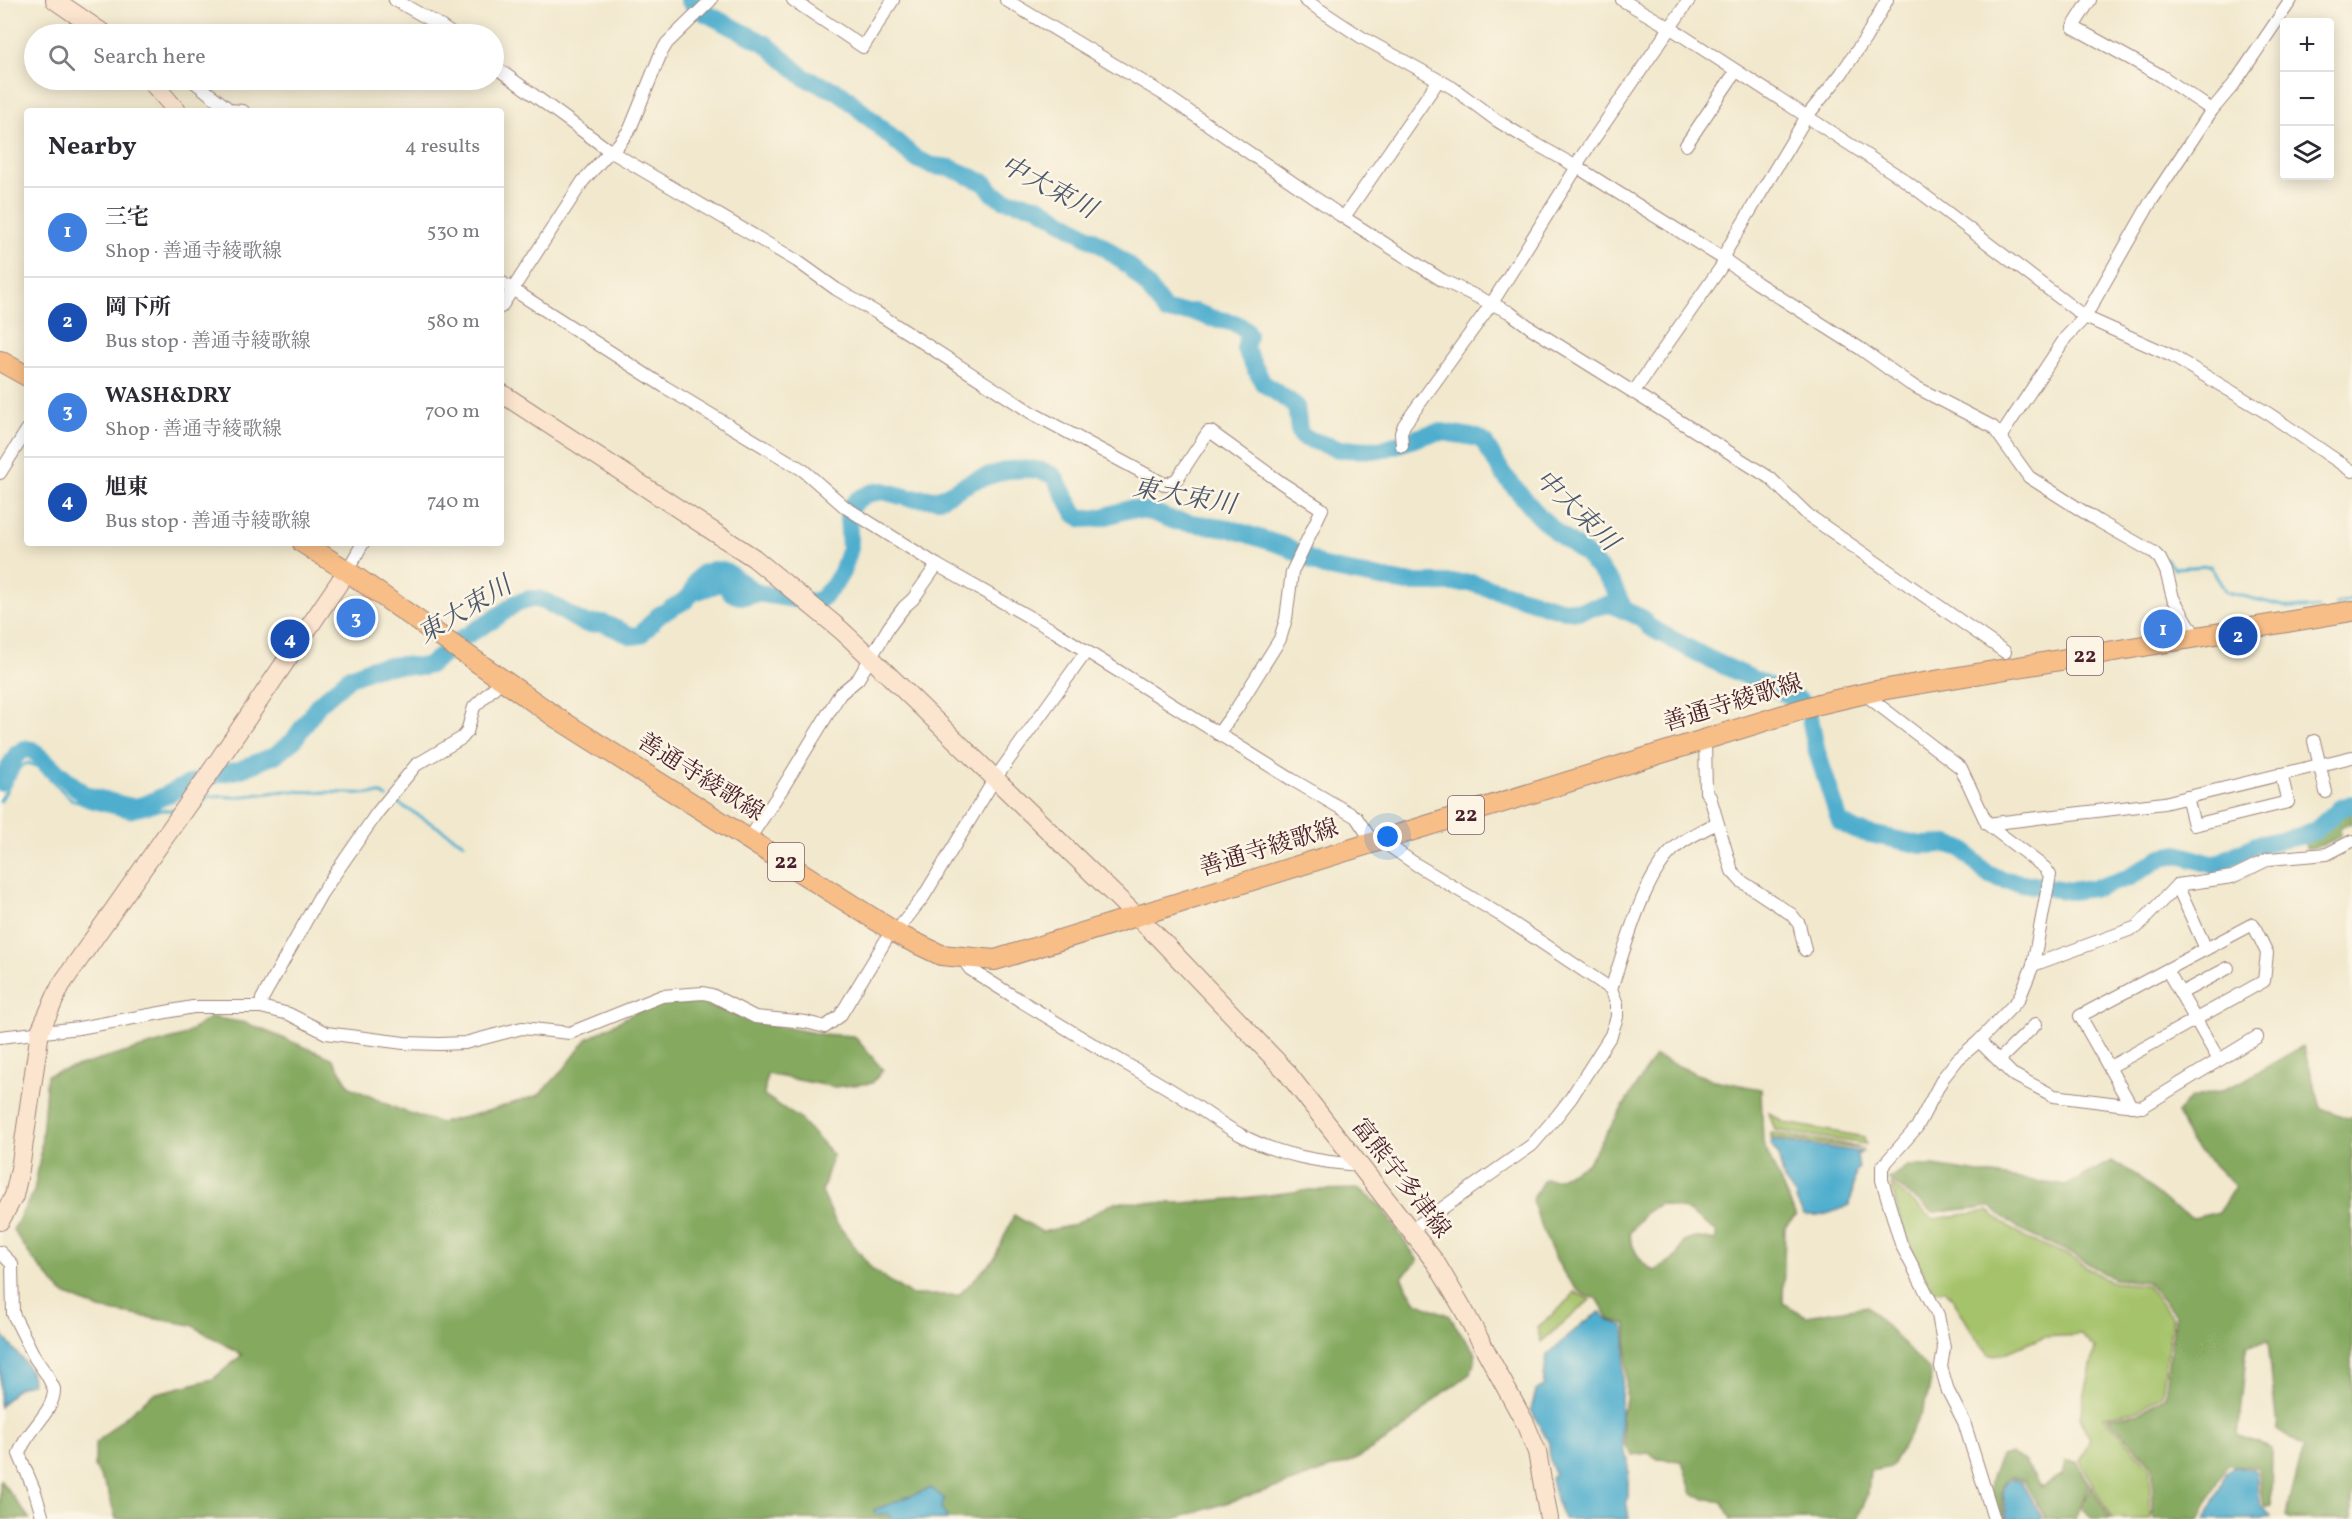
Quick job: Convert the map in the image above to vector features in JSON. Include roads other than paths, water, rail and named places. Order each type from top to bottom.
[{"type":"main road","points":[[0,361],[24,374]]},
{"type":"main road","name":"善通寺綾歌線","points":[[308,546],[446,639],[501,681],[557,718],[894,932],[941,955],[995,960],[1819,704],[1863,693],[2352,611]]},
{"type":"street","points":[[55,0],[90,24]]},
{"type":"street","points":[[395,0],[437,24]]},
{"type":"street","points":[[793,0],[863,47],[893,0]]},
{"type":"street","points":[[1006,0],[1165,95],[1344,217],[1442,280],[1509,312],[1633,393],[1770,478],[1808,515],[2006,652]]},
{"type":"street","points":[[1305,0],[1437,83],[1453,88],[1496,120],[1723,261],[1861,349],[1910,384],[2003,434],[2029,477],[2160,559],[2166,571],[2173,598],[2196,637]]},
{"type":"street","points":[[1622,0],[1669,27],[1903,178],[2085,317],[2172,356],[2269,414],[2352,471]]},
{"type":"street","points":[[1402,443],[1401,433],[1404,425],[1492,303],[1576,170],[1580,159],[1689,0]]},
{"type":"street","points":[[1633,393],[1723,261],[1807,116],[1841,74],[1887,0]]},
{"type":"street","points":[[2090,0],[2073,27],[2160,75],[2212,110]]},
{"type":"street","points":[[2003,434],[2066,337],[2085,317],[2150,203],[2212,110],[2234,84],[2291,0]]},
{"type":"street","points":[[703,8],[667,43],[630,129],[618,145],[583,181],[506,286],[665,387],[803,470],[845,507],[937,565],[1086,652],[1356,817],[1378,842],[1502,916],[1611,988],[1617,1004],[1617,1017],[1611,1035],[1557,1116],[1525,1150],[1410,1230]]},
{"type":"street","points":[[1686,145],[1701,113],[1736,71]]},
{"type":"street","points":[[504,73],[610,151],[797,261],[836,289],[878,313],[1032,413],[1166,485],[1177,479],[1208,432],[1211,432],[1283,484],[1322,508],[1292,572],[1286,619],[1280,639],[1218,734]]},
{"type":"street","points":[[1344,217],[1437,83]]},
{"type":"street","points":[[159,90],[174,108]]},
{"type":"street","points":[[205,90],[227,108]]},
{"type":"street","name":"富熊宇多津線","points":[[504,395],[744,551],[818,610],[872,659],[1136,916],[1285,1070],[1436,1263],[1462,1307],[1525,1423],[1537,1452],[1549,1519]]},
{"type":"street","points":[[0,473],[24,435]]},
{"type":"street","points":[[0,1221],[14,1196],[20,1169],[40,1031],[61,985],[214,767],[347,571],[361,546]]},
{"type":"street","points":[[749,839],[840,694],[858,679],[889,627],[913,599],[937,565]]},
{"type":"street","points":[[0,1037],[79,1028],[193,1007],[261,1007],[289,1014],[326,1033],[416,1043],[465,1043],[522,1028],[570,1033],[662,996],[689,993],[712,995],[755,1017],[806,1022],[825,1028],[840,1016],[894,932],[924,896],[994,780],[1086,652]]},
{"type":"street","points":[[261,1007],[262,999],[321,894],[377,813],[416,765],[462,738],[467,732],[474,707],[501,681]]},
{"type":"street","points":[[1863,693],[1961,768],[1987,824],[2045,868],[2050,875],[2032,965],[2019,999],[1979,1041],[1958,1059],[1943,1078],[1917,1127],[1882,1167],[1882,1180],[1900,1244],[1938,1314],[1944,1348],[1941,1367],[1948,1391],[1964,1422],[1994,1519]]},
{"type":"street","points":[[1705,739],[1706,792],[1710,797],[1732,871],[1741,881],[1791,914],[1799,924],[1805,950]]},
{"type":"street","points":[[2314,741],[2325,792]]},
{"type":"street","points":[[1987,824],[2142,806],[2352,757]]},
{"type":"street","points":[[2187,797],[2194,825],[2288,802],[2281,774]]},
{"type":"street","points":[[1611,988],[1654,874],[1663,860],[1677,846],[1716,823]]},
{"type":"street","points":[[2032,965],[2137,927],[2177,885],[2232,877],[2269,859],[2327,854],[2352,841],[2349,832],[2352,831]]},
{"type":"street","points":[[2177,885],[2206,950]]},
{"type":"street","points":[[2109,1067],[2264,981],[2267,953],[2253,924],[2080,1016],[2131,1106]]},
{"type":"street","points":[[962,958],[970,969],[984,978],[1105,1053],[1165,1086],[1240,1135],[1274,1150],[1320,1162],[1360,1164]]},
{"type":"street","points":[[2181,993],[2228,968]]},
{"type":"street","points":[[2167,970],[2219,1060]]},
{"type":"street","points":[[1999,1060],[2036,1024]]},
{"type":"street","points":[[1979,1041],[2013,1074],[2054,1096],[2142,1107],[2257,1037]]},
{"type":"street","points":[[0,1252],[12,1264],[13,1314],[54,1389],[54,1396],[40,1421],[25,1438],[18,1454],[35,1492],[43,1519]]},
{"type":"water","points":[[1772,1140],[1862,1152],[1857,1155],[1859,1168],[1856,1171],[1850,1205],[1821,1215],[1804,1215],[1795,1199],[1796,1196],[1784,1180],[1778,1155],[1771,1144]]},
{"type":"water","points":[[1600,1312],[1610,1321],[1624,1326],[1625,1332],[1621,1417],[1623,1447],[1625,1457],[1628,1458],[1628,1498],[1626,1500],[1629,1519],[1564,1519],[1551,1479],[1555,1473],[1550,1461],[1549,1443],[1531,1410],[1536,1391],[1543,1386],[1547,1355],[1583,1323]]},
{"type":"water","points":[[0,1329],[28,1368],[32,1383],[16,1389],[0,1407]]},
{"type":"water","points":[[2234,1467],[2253,1469],[2256,1472],[2261,1506],[2271,1516],[2262,1519],[2205,1519],[2226,1473]]},
{"type":"water","points":[[2012,1478],[2021,1482],[2043,1519],[2007,1519],[2003,1494],[2005,1483]]},
{"type":"water","points":[[931,1488],[945,1499],[941,1508],[948,1519],[890,1519],[889,1514],[874,1514],[874,1510]]},
{"type":"waterway","name":"中大束川","points":[[689,0],[705,13],[766,44],[805,78],[841,93],[916,159],[933,166],[951,168],[985,183],[994,194],[1005,200],[1037,206],[1106,248],[1130,267],[1166,312],[1195,312],[1235,323],[1245,329],[1248,335],[1245,349],[1263,383],[1296,406],[1302,437],[1338,449],[1380,450],[1429,434],[1443,432],[1478,438],[1484,442],[1503,474],[1538,515],[1557,533],[1586,554],[1612,584],[1624,609]]},
{"type":"waterway","name":"東大束川","points":[[0,782],[17,754],[25,749],[32,750],[85,795],[134,807],[147,804],[187,785],[217,774],[239,770],[275,755],[293,741],[319,704],[350,677],[373,668],[430,665],[464,637],[516,603],[529,599],[549,603],[581,622],[603,623],[632,636],[640,635],[659,615],[686,600],[703,573],[713,570],[725,571],[757,593],[813,602],[821,599],[842,572],[850,548],[848,517],[852,505],[858,499],[883,491],[909,498],[939,499],[973,481],[1007,470],[1029,469],[1043,471],[1054,476],[1075,514],[1083,519],[1099,518],[1130,509],[1152,512],[1175,521],[1228,528],[1287,547],[1324,567],[1406,583],[1472,583],[1560,609],[1577,611],[1610,604],[1642,618],[1649,627],[1707,658],[1799,700],[1808,708],[1817,752],[1840,822],[1856,831],[1922,845],[1947,844],[1961,848],[1987,874],[2004,880],[2070,891],[2100,887],[2130,877],[2162,857],[2177,854],[2214,865],[2256,845],[2300,836],[2316,830],[2339,809],[2352,804]]},
{"type":"waterway","points":[[2081,503],[2093,511]]},
{"type":"waterway","points":[[2166,559],[2173,568],[2210,566],[2226,592],[2291,608],[2318,608]]},
{"type":"waterway","points":[[692,593],[723,582],[732,593],[738,596],[757,593]]},
{"type":"waterway","points":[[2336,604],[2351,599]]},
{"type":"waterway","points":[[0,801],[20,767],[28,763],[38,767],[71,799],[87,806],[131,817],[159,810],[176,810]]},
{"type":"waterway","points":[[194,808],[200,808],[208,796],[238,797],[285,791],[382,794],[387,797]]},
{"type":"waterway","points":[[393,800],[464,843]]},
{"type":"place","name":"WASH&DRY","points":[[356,618]]},
{"type":"place","name":"三宅","points":[[2163,629]]},
{"type":"place","name":"岡下所","points":[[2238,636]]},
{"type":"place","name":"旭東","points":[[290,639]]}]
